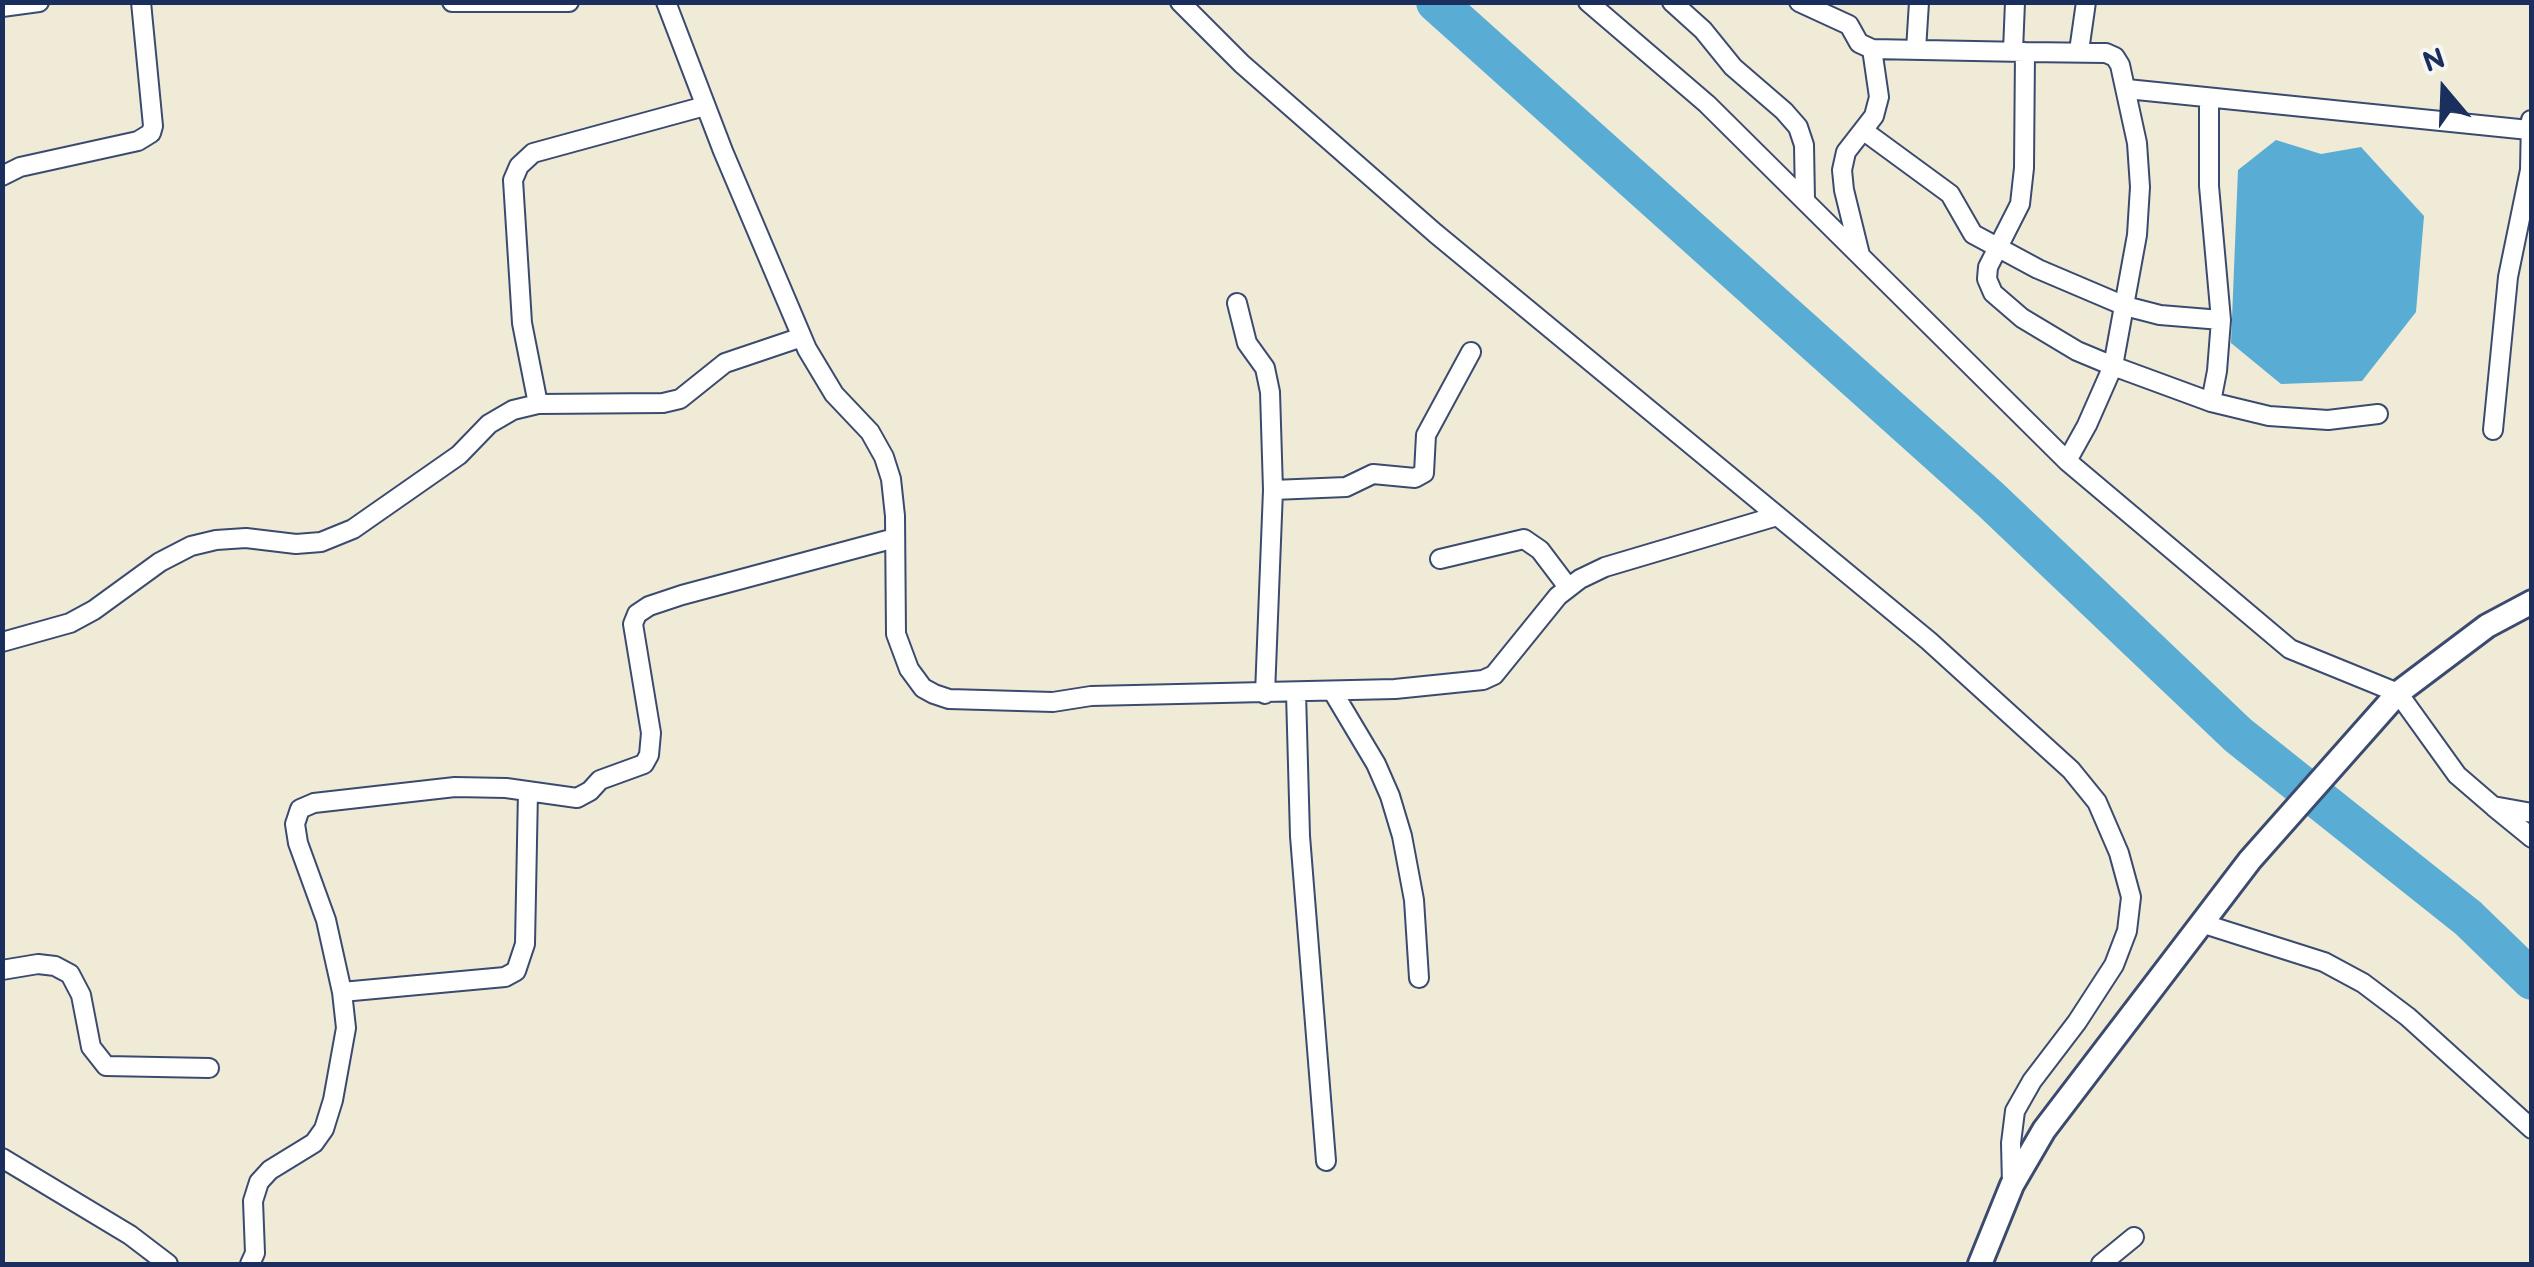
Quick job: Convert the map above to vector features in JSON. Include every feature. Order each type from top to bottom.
[{"type":"street","points":[[2,7],[38,2]]},
{"type":"street","points":[[2,176],[20,167],[138,142],[151,133],[141,2]]},
{"type":"street","points":[[452,2],[569,2]]},
{"type":"street","points":[[666,2],[802,337],[834,394],[870,432],[884,456],[891,480],[899,645],[909,669],[934,694],[1053,702],[1091,696],[1296,694],[1484,680],[1494,674],[1568,586],[1605,567],[1777,516]]},
{"type":"street","points":[[1180,2],[1242,64],[1435,233],[1929,641],[2072,770],[2096,802],[2119,853],[2131,897],[2127,931],[2114,966],[2032,1081],[2015,1112],[2010,1142],[2012,1184]]},
{"type":"street","points":[[1588,2],[1708,104],[2067,461],[2290,649],[2398,692],[2457,775],[2532,838]]},
{"type":"street","points":[[1672,2],[1704,30],[1732,67],[1798,128],[1804,146],[1805,200]]},
{"type":"street","points":[[1799,2],[1849,25],[1859,42],[1872,49],[2079,51],[2114,56],[2127,89],[2137,143],[2137,235],[2112,366],[2088,425],[2067,461]]},
{"type":"street","points":[[1916,50],[1920,2]]},
{"type":"street","points":[[2015,2],[2024,168],[2020,204],[1988,267],[1987,279],[1993,293],[2052,337],[2112,366],[2211,402],[2269,416],[2328,420],[2378,414]]},
{"type":"street","points":[[2079,51],[2086,2]]},
{"type":"street","points":[[1860,255],[1842,170],[1846,152],[1874,116],[1878,97],[1872,49]]},
{"type":"street","points":[[2127,89],[2530,125],[2530,170],[2508,277],[2492,430]]},
{"type":"street","points":[[2209,98],[2209,186],[2220,320],[2211,402]]},
{"type":"street","points":[[538,404],[522,324],[513,180],[519,166],[533,153],[706,106]]},
{"type":"street","points":[[1864,130],[1950,194],[1973,234],[2038,269],[2125,306],[2160,315],[2220,320]]},
{"type":"street","points":[[1237,303],[1247,343],[1268,376],[1273,490],[1265,694]]},
{"type":"street","points":[[2,642],[70,622],[94,610],[160,562],[190,546],[246,538],[296,544],[321,542],[352,529],[459,454],[489,424],[513,410],[538,404],[663,403],[680,399],[725,363],[802,337]]},
{"type":"street","points":[[1273,490],[1346,487],[1373,474],[1414,478],[1424,473],[1426,435],[1471,352]]},
{"type":"street","points":[[250,1264],[256,1253],[253,1201],[259,1182],[270,1170],[314,1143],[324,1128],[346,1028],[326,920],[298,843],[295,824],[300,809],[314,803],[455,787],[578,798],[600,780],[644,764],[650,754],[651,733],[633,624],[637,614],[682,595],[894,538]]},
{"type":"street","points":[[1440,559],[1524,540],[1540,550],[1568,586]]},
{"type":"street","points":[[1980,1264],[2012,1184],[2044,1130],[2250,860],[2398,692],[2487,626],[2532,602]]},
{"type":"street","points":[[1333,692],[1376,764],[1398,822],[1414,900],[1419,978]]},
{"type":"street","points":[[1296,694],[1300,836],[1326,1161]]},
{"type":"street","points":[[342,992],[505,977],[516,971],[525,944],[528,791]]},
{"type":"street","points":[[2493,806],[2532,813]]},
{"type":"street","points":[[2201,924],[2324,962],[2363,983],[2408,1017],[2532,1129]]},
{"type":"street","points":[[2,970],[38,964],[55,966],[70,974],[81,995],[91,1047],[106,1066],[208,1068]]},
{"type":"street","points":[[2,1158],[130,1235],[168,1264]]},
{"type":"street","points":[[2101,1264],[2134,1237]]},
{"type":"water","points":[[2276,140],[2321,154],[2361,147],[2424,216],[2416,312],[2362,381],[2281,384],[2231,343],[2238,170]]},
{"type":"waterway","points":[[1436,2],[1990,499],[2238,735],[2468,918],[2532,980]]}]
